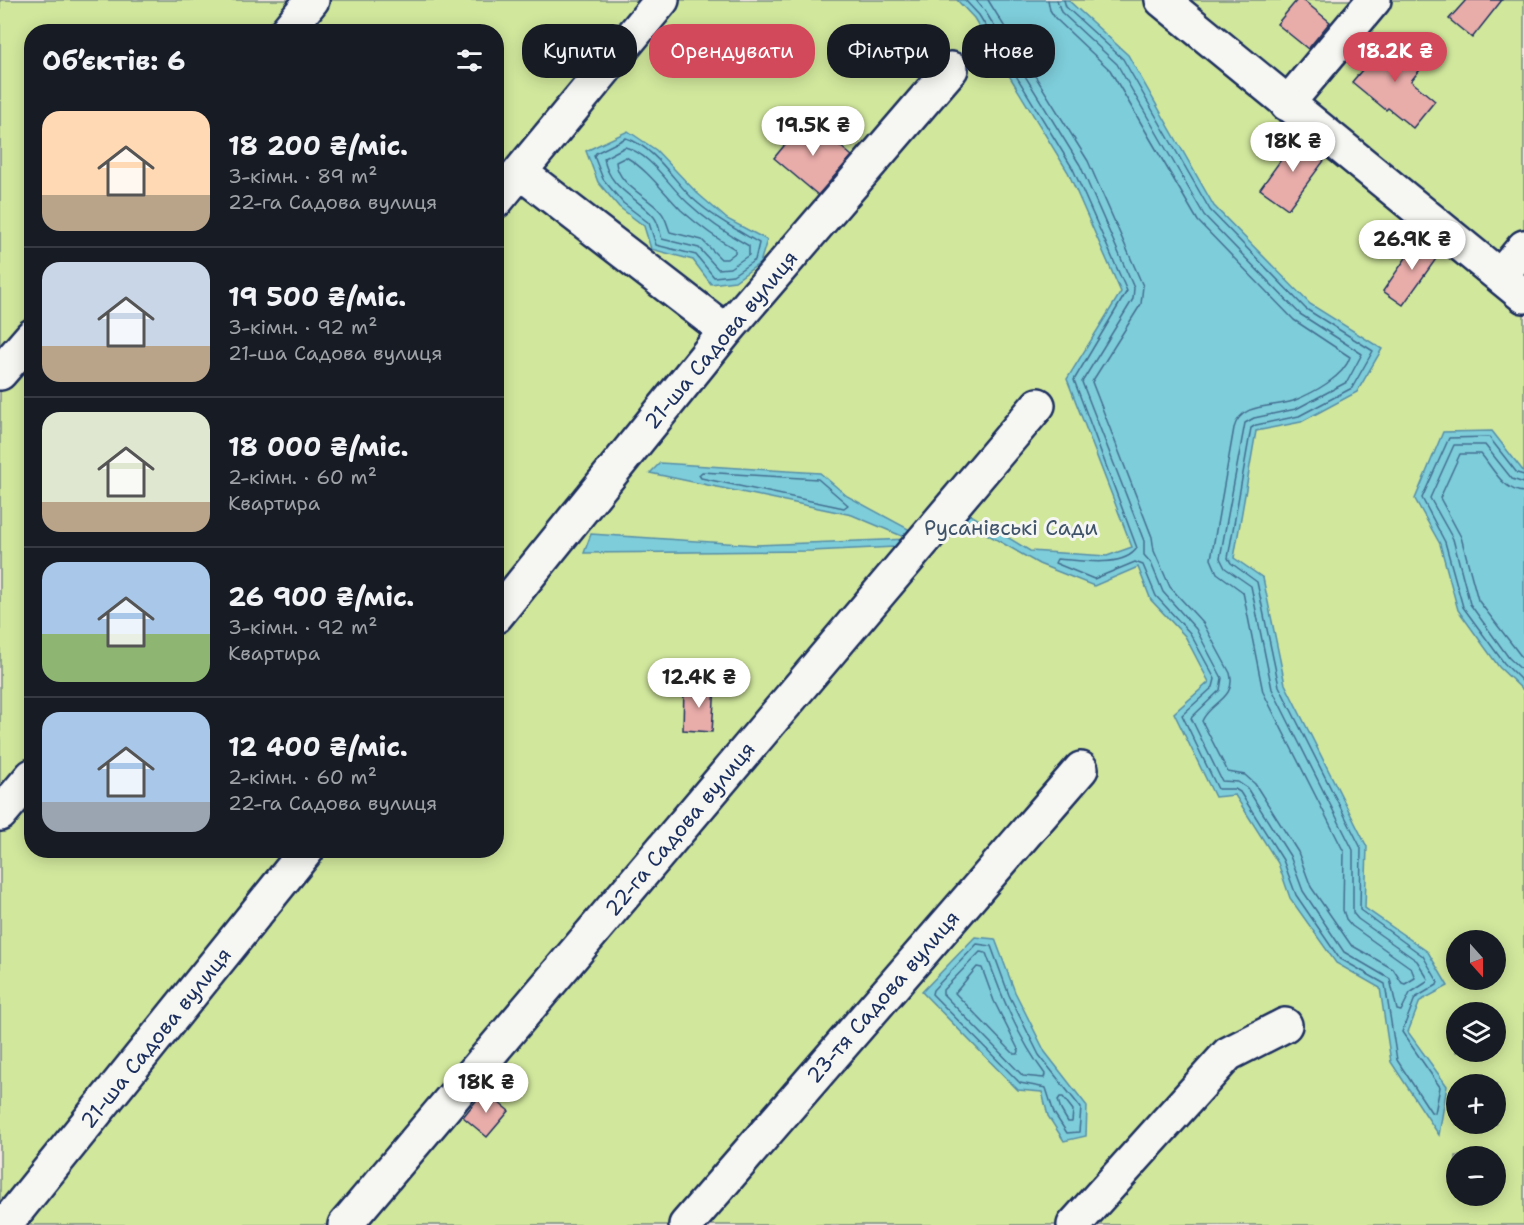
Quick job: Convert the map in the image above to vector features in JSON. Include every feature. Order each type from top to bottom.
[{"type":"street","points":[[292,24],[312,0]]},
{"type":"street","points":[[504,191],[662,0]]},
{"type":"street","points":[[1162,0],[1512,285],[1524,247]]},
{"type":"street","points":[[1287,104],[1374,0]]},
{"type":"street","name":"21-ша Садова вулиця","points":[[504,606],[726,331],[951,69]]},
{"type":"street","points":[[520,172],[726,331]]},
{"type":"street","points":[[0,374],[24,346]]},
{"type":"street","name":"22-га Садова вулиця","points":[[345,1225],[1038,405]]},
{"type":"street","name":"23-тя Садова вулиця","points":[[686,1225],[1081,769]]},
{"type":"street","points":[[0,814],[24,786]]},
{"type":"street","name":"21-ша Садова вулиця","points":[[5,1225],[301,858]]},
{"type":"street","points":[[1074,1225],[1228,1054],[1285,1025]]},
{"type":"green space","name":"Русанівські Сади","points":[[0,0],[1524,0],[1524,1225],[0,1225]]},
{"type":"water","points":[[957,0],[1068,0],[1128,55],[1214,206],[1310,304],[1382,349],[1357,392],[1301,422],[1256,431],[1234,558],[1263,578],[1285,684],[1367,847],[1365,908],[1428,952],[1446,983],[1446,987],[1420,1001],[1408,1032],[1446,1085],[1439,1135],[1391,1062],[1380,988],[1336,963],[1290,898],[1278,863],[1235,795],[1215,797],[1174,713],[1209,682],[1185,636],[1151,600],[1138,567],[1094,586],[1039,564],[971,525],[905,553],[895,547],[812,551],[584,553],[591,534],[756,545],[909,539],[852,515],[650,473],[660,463],[820,473],[847,496],[921,536],[968,513],[1030,551],[1107,556],[1132,547],[1067,379],[1121,292],[1068,172],[1011,78],[1055,78],[1055,24],[978,24]]},
{"type":"water","points":[[628,131],[656,150],[697,193],[727,219],[767,240],[760,263],[735,281],[711,284],[693,260],[651,249],[644,226],[619,207],[598,182],[586,151]]},
{"type":"water","points":[[1492,431],[1524,472],[1524,691],[1499,667],[1458,610],[1440,544],[1415,499],[1443,432]]},
{"type":"water","points":[[975,937],[995,939],[1015,992],[1045,1052],[1087,1106],[1086,1136],[1064,1141],[1048,1116],[1042,1092],[1018,1090],[922,992]]},
{"type":"building","points":[[1297,0],[1303,0],[1330,22],[1308,49],[1277,24]]},
{"type":"building","points":[[1466,0],[1502,0],[1472,38],[1449,19]]},
{"type":"building","points":[[1389,38],[1423,66],[1411,81],[1435,101],[1413,128],[1388,108],[1386,110],[1352,82]]},
{"type":"building","points":[[807,118],[852,156],[818,195],[774,158]]},
{"type":"building","points":[[1298,136],[1326,158],[1288,209],[1260,189]]},
{"type":"building","points":[[1421,236],[1441,252],[1403,305],[1383,291]]},
{"type":"building","points":[[715,686],[712,732],[683,730],[684,687]]},
{"type":"building","points":[[484,1091],[509,1111],[487,1137],[463,1117]]}]
